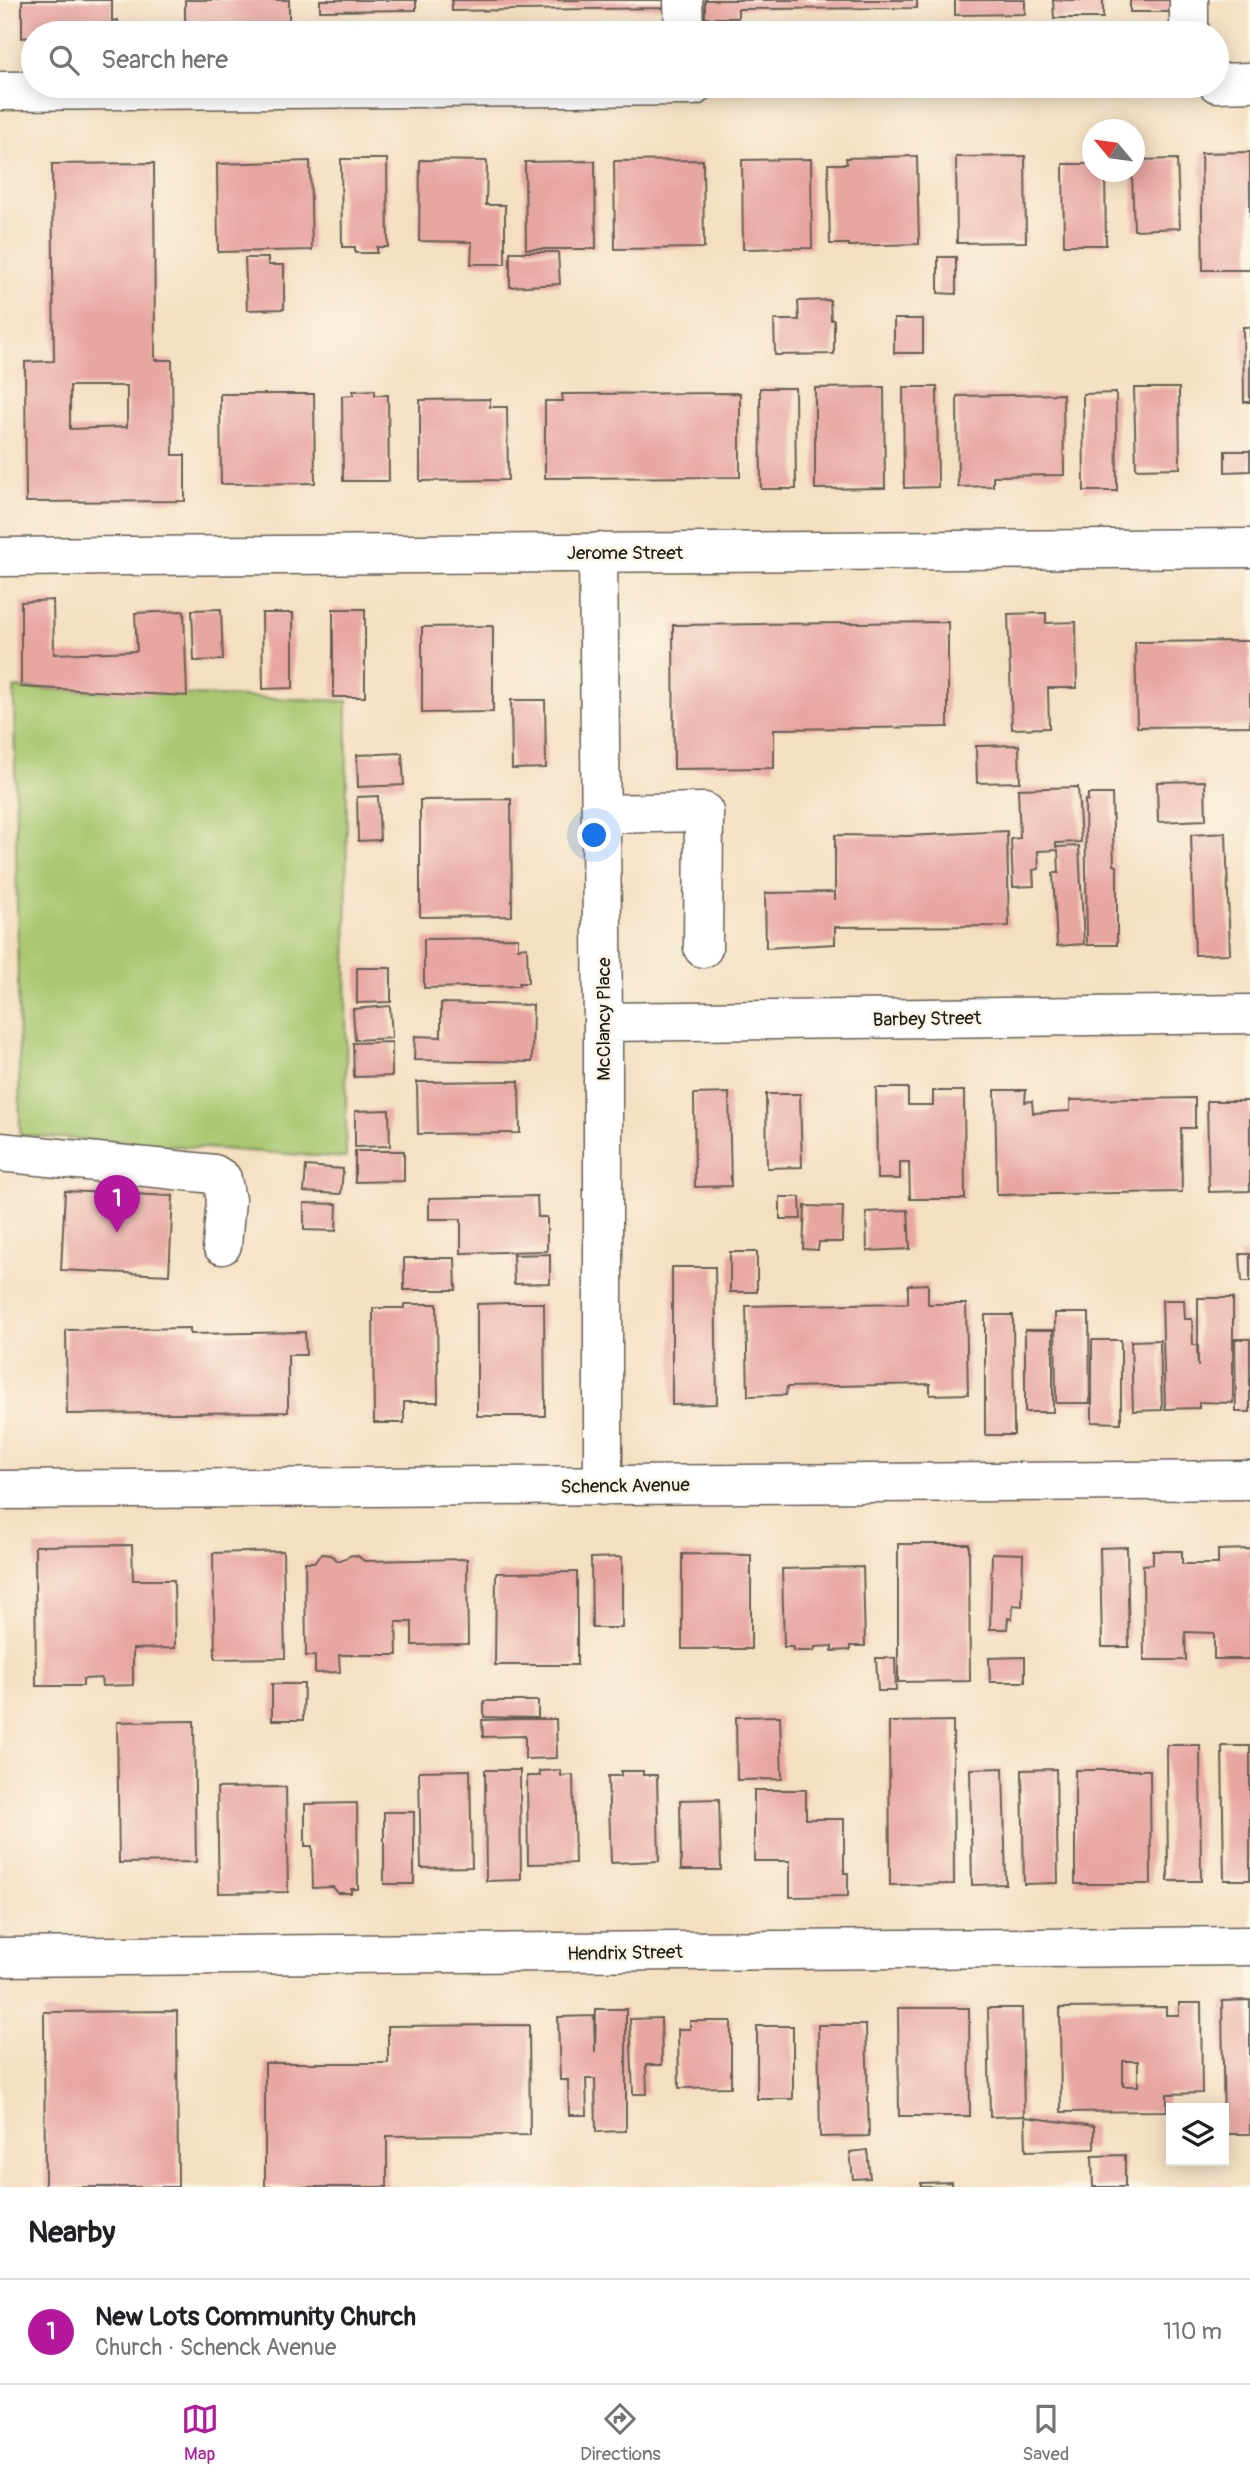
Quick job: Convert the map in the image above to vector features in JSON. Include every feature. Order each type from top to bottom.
[{"type":"street","points":[[683,0],[684,21]]},
{"type":"street","points":[[1189,0],[1189,21]]},
{"type":"street","points":[[1229,83],[1250,82]]},
{"type":"street","points":[[0,91],[21,91]]},
{"type":"street","name":"Jerome Street","points":[[0,557],[1250,548]]},
{"type":"street","name":"McClancy Place","points":[[598,552],[603,1022],[603,1486]]},
{"type":"street","points":[[601,814],[704,812],[703,948]]},
{"type":"street","name":"Barbey Street","points":[[603,1022],[1250,1014]]},
{"type":"street","points":[[0,1152],[214,1174],[222,1179],[225,1189],[222,1245]]},
{"type":"street","name":"Schenck Avenue","points":[[0,1490],[1250,1480]]},
{"type":"street","name":"Hendrix Street","points":[[0,1957],[1250,1946]]},
{"type":"green space","points":[[14,688],[347,701],[346,1158],[20,1135]]},
{"type":"building","points":[[22,0],[112,0],[112,21],[22,21]]},
{"type":"building","points":[[185,0],[289,0],[289,21],[185,21]]},
{"type":"building","points":[[320,0],[416,0],[416,10],[320,11]]},
{"type":"building","points":[[452,0],[665,0],[665,8],[452,11]]},
{"type":"building","points":[[705,0],[917,0],[917,8],[738,9],[738,18],[705,18]]},
{"type":"building","points":[[955,0],[1025,0],[1025,14],[955,15]]},
{"type":"building","points":[[1053,0],[1103,0],[1103,18],[1054,18]]},
{"type":"building","points":[[1130,0],[1174,0],[1174,12],[1130,12]]},
{"type":"building","points":[[1250,152],[1250,270],[1203,270],[1201,153]]},
{"type":"building","points":[[917,156],[919,244],[830,244],[828,164],[847,164],[846,158]]},
{"type":"building","points":[[1025,156],[1026,242],[957,243],[956,157]]},
{"type":"building","points":[[341,159],[387,159],[388,247],[377,247],[377,253],[355,253],[355,247],[342,247]]},
{"type":"building","points":[[811,159],[812,248],[743,249],[742,160]]},
{"type":"building","points":[[1177,159],[1180,228],[1134,230],[1132,182],[1145,182],[1145,160]]},
{"type":"building","points":[[420,160],[487,161],[486,205],[505,205],[505,264],[471,264],[472,242],[419,241]]},
{"type":"building","points":[[703,160],[704,248],[615,249],[614,161]]},
{"type":"building","points":[[310,161],[312,250],[218,252],[217,164]]},
{"type":"building","points":[[595,161],[596,249],[526,249],[525,162]]},
{"type":"building","points":[[154,163],[155,360],[172,360],[173,455],[185,455],[185,501],[26,502],[25,362],[54,361],[52,164]],"holes":[[[70,386],[127,386],[127,427],[70,429]]]},
{"type":"building","points":[[1063,164],[1082,164],[1082,182],[1105,182],[1106,245],[1064,245]]},
{"type":"building","points":[[510,252],[558,252],[560,284],[510,287]]},
{"type":"building","points":[[938,257],[956,257],[956,294],[938,293]]},
{"type":"building","points":[[245,258],[268,258],[268,265],[284,265],[284,309],[247,310]]},
{"type":"building","points":[[830,300],[831,320],[834,320],[834,354],[775,355],[774,320],[799,320],[798,301]]},
{"type":"building","points":[[894,319],[923,319],[923,353],[894,353]]},
{"type":"building","points":[[1243,327],[1250,327],[1250,402],[1244,402]]},
{"type":"building","points":[[884,387],[885,488],[815,489],[815,388]]},
{"type":"building","points":[[903,387],[937,387],[938,487],[904,488]]},
{"type":"building","points":[[760,388],[795,388],[796,489],[761,489]]},
{"type":"building","points":[[1134,388],[1179,388],[1180,468],[1136,469]]},
{"type":"building","points":[[375,390],[375,395],[388,395],[389,481],[343,481],[342,396],[353,395],[353,391]]},
{"type":"building","points":[[740,393],[740,477],[545,478],[545,401],[563,401],[562,394]]},
{"type":"building","points":[[1116,393],[1117,491],[1084,491],[1083,394]]},
{"type":"building","points":[[220,394],[314,394],[315,483],[221,484]]},
{"type":"building","points":[[1063,394],[1064,475],[993,476],[993,486],[958,487],[957,396]]},
{"type":"building","points":[[490,399],[490,407],[507,407],[508,480],[420,481],[420,400]]},
{"type":"building","points":[[1225,451],[1250,451],[1250,471],[1225,472]]},
{"type":"building","points":[[53,600],[54,654],[137,651],[135,613],[184,611],[187,696],[21,687],[21,602]]},
{"type":"building","points":[[221,609],[223,660],[194,661],[192,610]]},
{"type":"building","points":[[333,609],[365,609],[365,697],[333,697]]},
{"type":"building","points":[[262,613],[293,613],[293,688],[263,689]]},
{"type":"building","points":[[1046,613],[1046,623],[1076,622],[1077,688],[1048,688],[1049,728],[1012,729],[1008,614]]},
{"type":"building","points":[[948,622],[948,727],[774,729],[774,768],[674,769],[673,625]]},
{"type":"building","points":[[493,626],[493,712],[422,713],[422,627]]},
{"type":"building","points":[[1250,641],[1250,726],[1137,727],[1135,642]]},
{"type":"building","points":[[511,700],[545,700],[546,768],[512,769]]},
{"type":"building","points":[[1019,745],[1020,782],[977,783],[976,746]]},
{"type":"building","points":[[402,753],[404,785],[358,787],[357,755]]},
{"type":"building","points":[[1205,781],[1206,820],[1158,822],[1157,782]]},
{"type":"building","points":[[1078,787],[1081,842],[1056,843],[1056,847],[1079,846],[1084,944],[1057,946],[1053,873],[1059,873],[1058,850],[1038,851],[1039,869],[1033,870],[1034,886],[1013,887],[1011,839],[1020,838],[1018,789]]},
{"type":"building","points":[[1088,794],[1112,794],[1114,865],[1117,866],[1117,945],[1087,945],[1085,800],[1088,801]]},
{"type":"building","points":[[378,796],[380,840],[358,841],[357,797]]},
{"type":"building","points":[[511,799],[512,916],[420,917],[420,800]]},
{"type":"building","points":[[1007,831],[1009,926],[835,927],[835,944],[766,948],[765,893],[834,892],[835,900],[835,835],[908,836]]},
{"type":"building","points":[[1226,833],[1230,954],[1195,955],[1191,835]]},
{"type":"building","points":[[518,938],[518,948],[527,947],[528,983],[519,983],[519,986],[424,988],[424,939]]},
{"type":"building","points":[[357,968],[391,968],[391,1002],[357,1003]]},
{"type":"building","points":[[441,1003],[533,1005],[532,1062],[414,1060],[415,1036],[441,1037]]},
{"type":"building","points":[[390,1006],[392,1038],[355,1040],[353,1009]]},
{"type":"building","points":[[392,1042],[392,1076],[354,1077],[353,1043]]},
{"type":"building","points":[[519,1081],[520,1133],[418,1134],[417,1082]]},
{"type":"building","points":[[876,1088],[908,1088],[908,1105],[933,1105],[933,1091],[964,1091],[965,1199],[910,1199],[909,1162],[900,1162],[900,1179],[877,1179]]},
{"type":"building","points":[[995,1090],[1026,1090],[1025,1102],[1032,1101],[1033,1113],[1070,1111],[1070,1100],[1195,1098],[1195,1128],[1181,1128],[1182,1192],[997,1195]]},
{"type":"building","points":[[729,1093],[731,1186],[695,1187],[694,1094]]},
{"type":"building","points":[[766,1094],[800,1094],[802,1167],[767,1168]]},
{"type":"building","points":[[1207,1101],[1250,1101],[1250,1191],[1209,1192]]},
{"type":"building","points":[[389,1110],[390,1146],[355,1147],[355,1111]]},
{"type":"building","points":[[355,1151],[404,1151],[404,1181],[355,1182]]},
{"type":"building","points":[[306,1166],[343,1169],[341,1194],[304,1192]]},
{"type":"building","points":[[65,1191],[173,1196],[169,1275],[61,1270]]},
{"type":"building","points":[[537,1196],[538,1217],[547,1217],[547,1251],[461,1253],[461,1219],[429,1219],[429,1198]]},
{"type":"building","points":[[780,1197],[800,1197],[801,1219],[780,1219]]},
{"type":"building","points":[[304,1203],[337,1204],[336,1231],[304,1230]]},
{"type":"building","points":[[805,1206],[843,1207],[842,1242],[819,1242],[818,1250],[803,1249]]},
{"type":"building","points":[[908,1210],[910,1249],[867,1251],[866,1212]]},
{"type":"building","points":[[730,1252],[757,1252],[757,1292],[730,1292]]},
{"type":"building","points":[[550,1254],[550,1283],[514,1284],[513,1255]]},
{"type":"building","points":[[1240,1254],[1250,1254],[1250,1282],[1242,1282]]},
{"type":"building","points":[[404,1258],[455,1258],[456,1290],[404,1290]]},
{"type":"building","points":[[672,1267],[715,1267],[717,1404],[672,1405]]},
{"type":"building","points":[[928,1284],[928,1304],[966,1304],[968,1394],[930,1395],[930,1384],[787,1387],[786,1395],[748,1396],[746,1306],[908,1303],[908,1285]]},
{"type":"building","points":[[1198,1298],[1233,1298],[1233,1403],[1199,1402],[1199,1408],[1165,1409],[1162,1300],[1184,1300],[1185,1319],[1192,1319],[1193,1345],[1197,1345],[1198,1367]]},
{"type":"building","points":[[544,1303],[545,1416],[477,1416],[477,1304]]},
{"type":"building","points":[[404,1304],[437,1304],[438,1402],[404,1402],[404,1423],[374,1423],[373,1308],[404,1308]]},
{"type":"building","points":[[1055,1313],[1089,1313],[1090,1403],[1056,1403]]},
{"type":"building","points":[[985,1315],[1013,1315],[1014,1435],[985,1435]]},
{"type":"building","points":[[190,1328],[190,1334],[305,1332],[306,1355],[288,1355],[288,1412],[67,1414],[66,1330]]},
{"type":"building","points":[[1025,1330],[1053,1330],[1053,1412],[1025,1412]]},
{"type":"building","points":[[1235,1339],[1250,1339],[1250,1412],[1236,1412]]},
{"type":"building","points":[[1092,1340],[1121,1340],[1121,1423],[1092,1422]]},
{"type":"building","points":[[1160,1340],[1162,1410],[1133,1411],[1131,1341]]},
{"type":"building","points":[[898,1544],[969,1544],[970,1681],[898,1682]]},
{"type":"building","points":[[132,1545],[133,1580],[174,1580],[175,1648],[133,1649],[133,1685],[102,1686],[101,1678],[83,1679],[83,1686],[36,1686],[35,1546]]},
{"type":"building","points":[[1127,1547],[1129,1647],[1102,1647],[1100,1548]]},
{"type":"building","points":[[1250,1549],[1250,1659],[1214,1659],[1214,1633],[1185,1632],[1186,1660],[1144,1660],[1143,1565],[1153,1564],[1153,1551],[1182,1551],[1182,1564],[1218,1564],[1218,1550]]},
{"type":"building","points":[[283,1551],[285,1658],[215,1659],[213,1553]]},
{"type":"building","points":[[992,1553],[1023,1554],[1022,1606],[1013,1605],[1012,1619],[1008,1618],[1007,1629],[990,1629]]},
{"type":"building","points":[[322,1554],[331,1555],[338,1561],[352,1555],[364,1561],[467,1559],[468,1644],[412,1645],[412,1622],[396,1622],[397,1655],[339,1655],[340,1672],[315,1673],[315,1656],[306,1656],[305,1562],[314,1562]]},
{"type":"building","points":[[682,1554],[751,1555],[751,1649],[682,1649]]},
{"type":"building","points":[[622,1557],[622,1628],[592,1628],[591,1558]]},
{"type":"building","points":[[863,1567],[865,1646],[850,1646],[850,1650],[832,1651],[832,1646],[815,1647],[814,1651],[793,1651],[793,1647],[784,1647],[782,1569]]},
{"type":"building","points":[[577,1572],[577,1665],[495,1665],[496,1573]]},
{"type":"building","points":[[1025,1657],[1025,1682],[990,1682],[989,1658]]},
{"type":"building","points":[[876,1658],[895,1658],[896,1691],[878,1691]]},
{"type":"building","points":[[272,1684],[304,1684],[303,1720],[272,1720]]},
{"type":"building","points":[[484,1701],[538,1701],[538,1718],[484,1717]]},
{"type":"building","points":[[780,1716],[782,1779],[737,1780],[736,1717]]},
{"type":"building","points":[[556,1719],[557,1758],[525,1759],[525,1736],[483,1737],[482,1720]]},
{"type":"building","points":[[194,1721],[196,1862],[119,1863],[117,1722]]},
{"type":"building","points":[[953,1721],[954,1884],[890,1885],[889,1722]]},
{"type":"building","points":[[1167,1745],[1200,1745],[1201,1881],[1168,1881]]},
{"type":"building","points":[[1222,1746],[1250,1746],[1250,1880],[1224,1880]]},
{"type":"building","points":[[1003,1768],[1006,1884],[972,1885],[970,1769]]},
{"type":"building","points":[[1056,1769],[1058,1883],[1024,1884],[1022,1770]]},
{"type":"building","points":[[470,1770],[472,1867],[421,1868],[419,1771]]},
{"type":"building","points":[[485,1770],[520,1770],[521,1880],[486,1881]]},
{"type":"building","points":[[561,1770],[561,1776],[573,1775],[575,1863],[528,1864],[527,1776],[540,1776],[539,1771]]},
{"type":"building","points":[[1075,1770],[1150,1770],[1151,1884],[1075,1884]]},
{"type":"building","points":[[621,1771],[643,1771],[643,1775],[657,1775],[659,1861],[611,1863],[608,1776],[621,1776]]},
{"type":"building","points":[[286,1787],[288,1892],[219,1893],[217,1788]]},
{"type":"building","points":[[754,1790],[806,1790],[806,1819],[844,1819],[844,1873],[848,1873],[848,1896],[790,1897],[790,1861],[754,1861]]},
{"type":"building","points":[[719,1799],[721,1870],[681,1870],[680,1800]]},
{"type":"building","points":[[357,1803],[358,1889],[351,1889],[351,1893],[338,1893],[333,1887],[313,1888],[312,1846],[305,1846],[305,1804]]},
{"type":"building","points":[[384,1812],[414,1812],[414,1884],[384,1884]]},
{"type":"building","points":[[1250,2000],[1250,2134],[1229,2134],[1229,2103],[1224,2103],[1222,2001]]},
{"type":"building","points":[[1179,2003],[1201,2003],[1202,2093],[1167,2094],[1166,2111],[1061,2112],[1060,2008],[1166,2007],[1166,2015],[1179,2015]],"holes":[[[1123,2061],[1138,2061],[1138,2086],[1123,2086]]]},
{"type":"building","points":[[898,2008],[969,2008],[970,2116],[899,2116]]},
{"type":"building","points":[[988,2008],[1022,2008],[1024,2116],[990,2117]]},
{"type":"building","points":[[596,2009],[626,2009],[626,2131],[596,2132],[595,2079],[586,2079],[587,2115],[569,2115],[568,2080],[560,2080],[558,2017],[594,2016],[595,2052]]},
{"type":"building","points":[[177,2011],[178,2187],[45,2187],[44,2012]]},
{"type":"building","points":[[661,2018],[662,2065],[646,2065],[647,2094],[633,2094],[630,2019]]},
{"type":"building","points":[[690,2021],[731,2021],[731,2087],[679,2088],[678,2029],[690,2029]]},
{"type":"building","points":[[529,2025],[530,2135],[387,2136],[387,2187],[265,2187],[265,2063],[388,2063],[388,2026]]},
{"type":"building","points":[[818,2025],[866,2025],[869,2136],[820,2137]]},
{"type":"building","points":[[757,2026],[793,2026],[793,2099],[757,2099]]},
{"type":"building","points":[[1025,2117],[1094,2126],[1094,2149],[1026,2151]]},
{"type":"building","points":[[867,2150],[870,2178],[853,2179],[850,2152]]},
{"type":"building","points":[[1125,2155],[1125,2187],[1093,2187],[1092,2156]]},
{"type":"building","points":[[951,2182],[951,2187],[921,2187],[921,2183]]},
{"type":"place","name":"New Lots Community Church","points":[[117,1233]]}]
